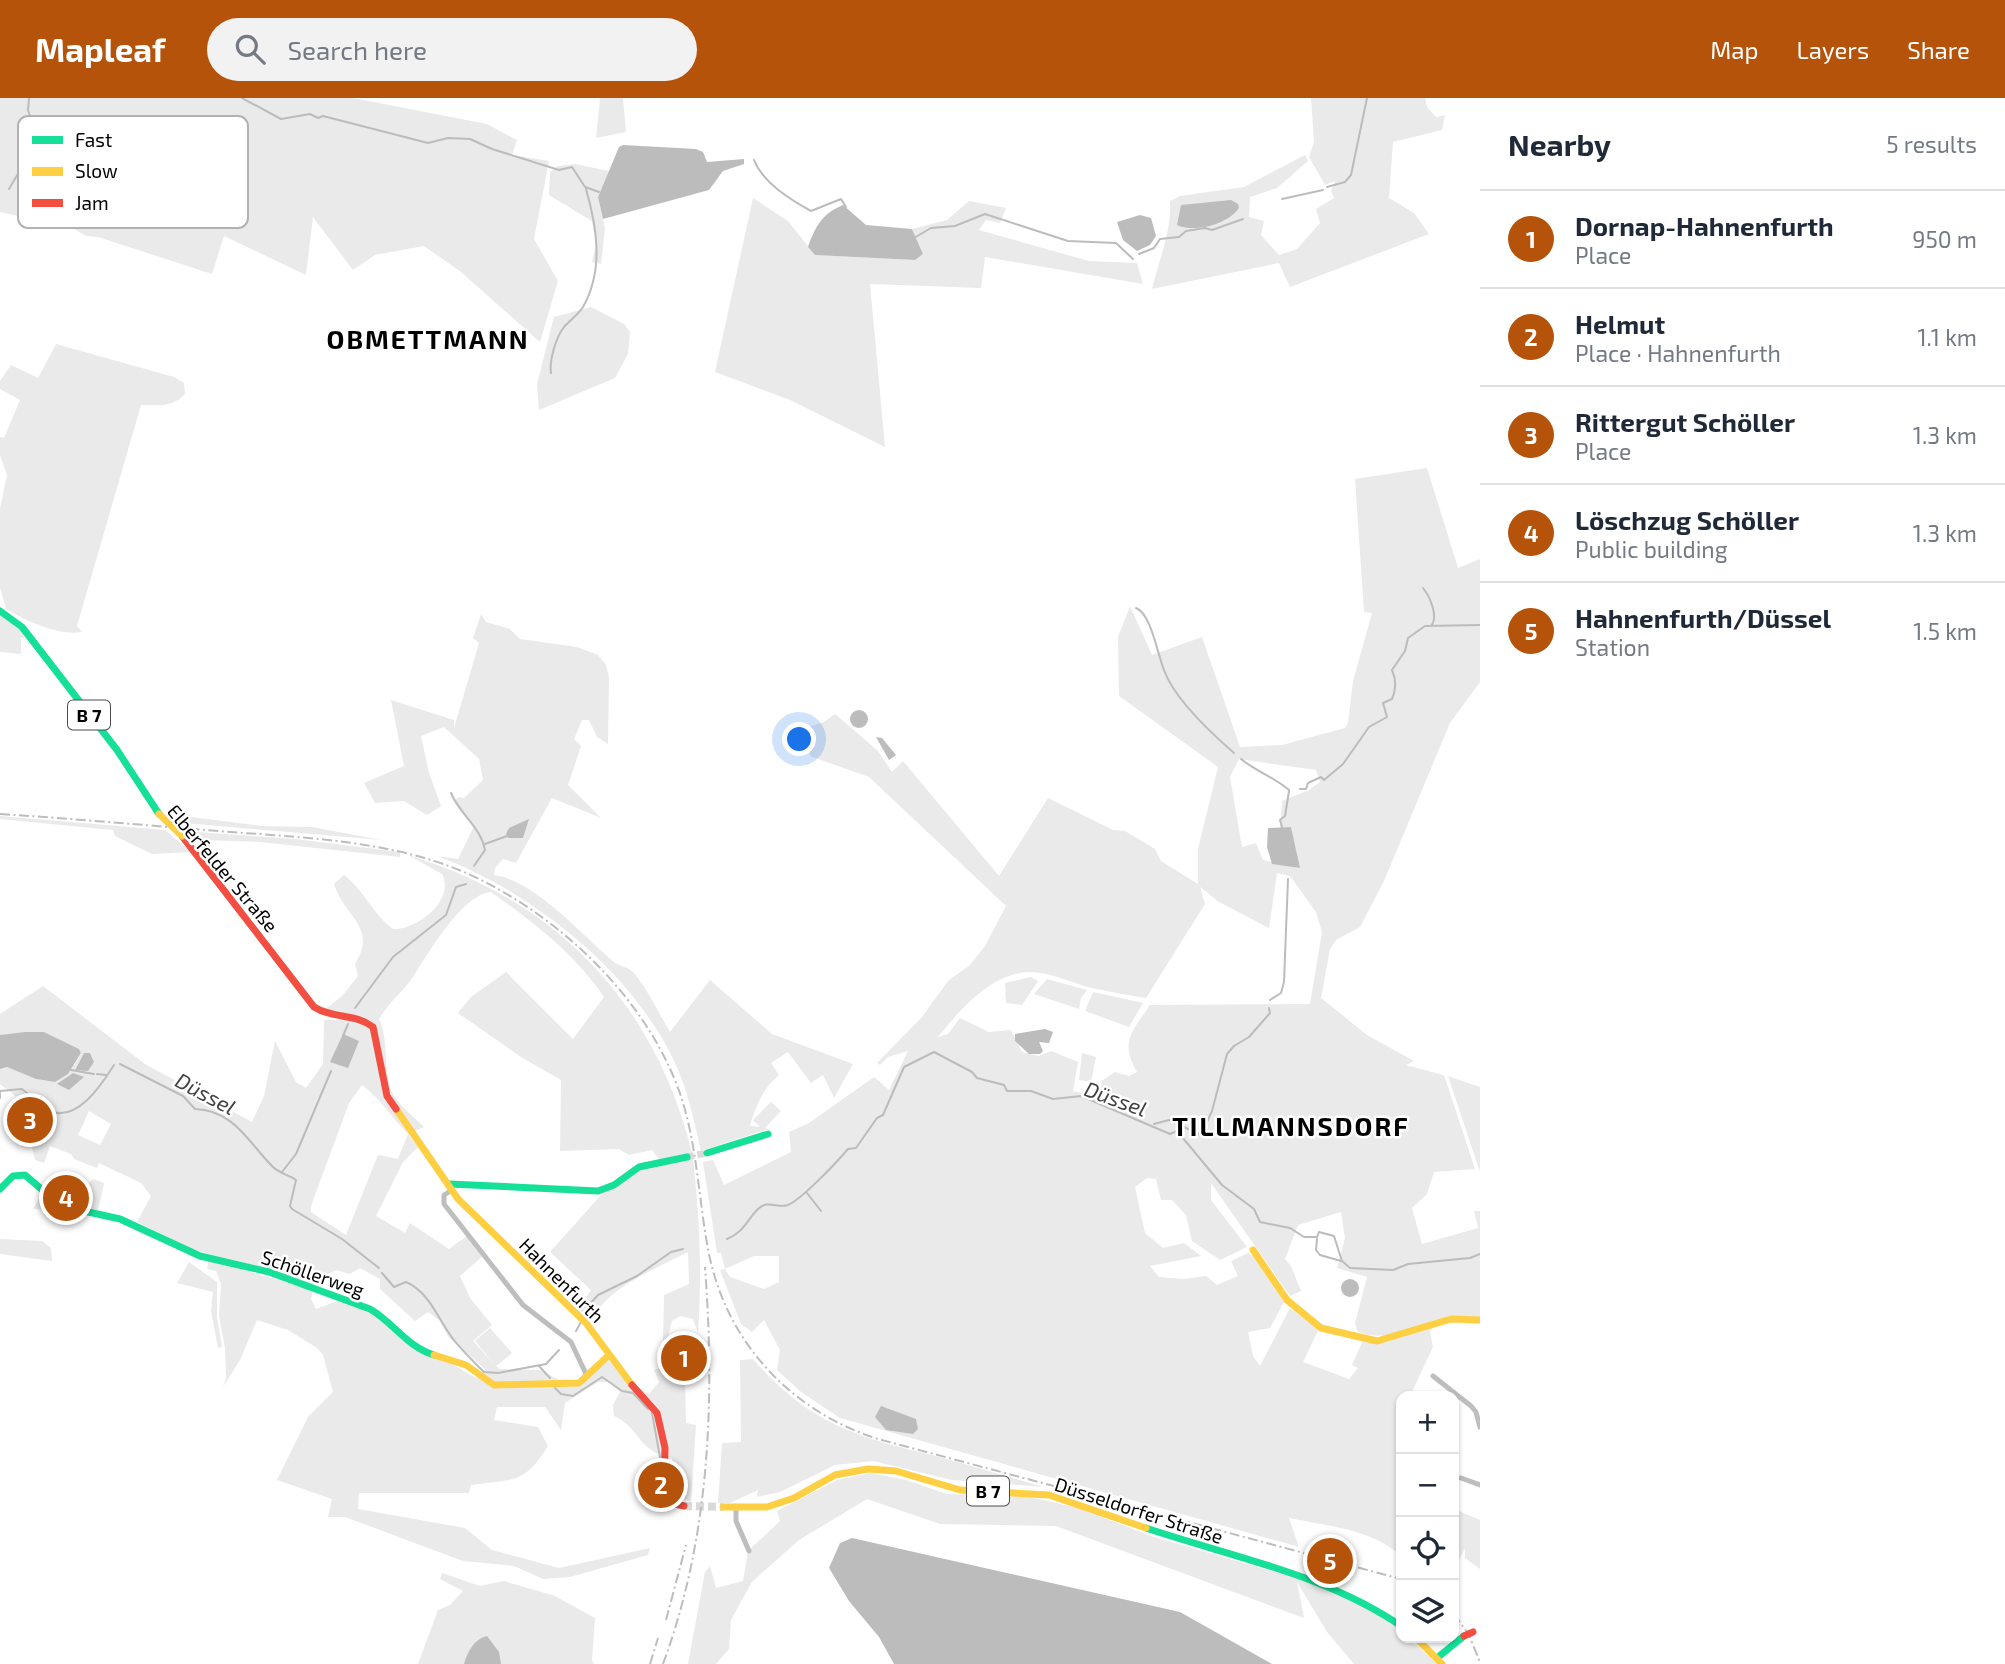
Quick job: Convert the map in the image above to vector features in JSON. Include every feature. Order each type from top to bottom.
[{"type":"main road","name":"Elberfelder Straße","points":[[0,611],[22,627],[117,750],[138,786],[159,814],[182,836],[314,1007],[328,1016],[354,1017],[373,1027],[387,1096],[451,1187]]},
{"type":"main road","points":[[706,1153],[768,1134]]},
{"type":"main road","points":[[451,1187],[598,1191],[614,1185],[639,1167],[687,1157]]},
{"type":"main road","name":"Schöllerweg","points":[[0,1189],[13,1176],[25,1175],[61,1206],[120,1219],[200,1256],[269,1272],[370,1309],[385,1318],[416,1350],[460,1362],[494,1385],[579,1383],[587,1376]]},
{"type":"main road","name":"Hahnenfurth","points":[[451,1187],[466,1209],[579,1315],[608,1356],[657,1413],[665,1448],[664,1491],[675,1504],[684,1506]]},
{"type":"main road","points":[[1253,1250],[1287,1300],[1310,1322],[1321,1328],[1377,1340],[1451,1319],[1480,1320]]},
{"type":"main road","points":[[587,1376],[608,1356]]},
{"type":"main road","name":"Düsseldorfer Straße","points":[[723,1507],[767,1507],[784,1502],[835,1475],[868,1469],[896,1471],[960,1490],[1049,1495],[1229,1556],[1317,1581],[1370,1605],[1396,1623]]},
{"type":"main road","points":[[1421,1643],[1440,1661],[1464,1636],[1476,1632]]},
{"type":"street","points":[[451,1187],[444,1195],[444,1204],[523,1305],[570,1342],[587,1376]]},
{"type":"street","points":[[1433,1376],[1476,1412],[1480,1427]]},
{"type":"street","points":[[1461,1478],[1480,1485]]},
{"type":"street","points":[[736,1507],[736,1521],[749,1551]]},
{"type":"shaded area","points":[[0,98],[353,98],[487,124],[517,140],[512,155],[549,161],[534,239],[558,281],[540,342],[461,272],[424,246],[375,255],[353,270],[313,217],[306,275],[224,236],[212,274],[98,237],[86,236],[73,228],[248,228],[248,116],[18,116],[18,216],[0,212]]},
{"type":"shaded area","points":[[600,98],[623,98],[626,132],[596,138]]},
{"type":"shaded area","points":[[1311,98],[1425,98],[1427,107],[1436,117],[1445,115],[1442,130],[1393,142],[1389,198],[1414,213],[1429,234],[1290,287],[1279,263],[1152,289],[1167,234],[1170,201],[1180,196],[1244,187],[1305,155],[1308,161],[1277,188],[1250,197],[1249,217],[1264,221],[1261,235],[1279,255],[1297,249],[1320,223],[1316,209],[1334,198],[1331,191],[1335,181],[1325,185],[1309,157],[1314,142]]},
{"type":"shaded area","points":[[623,145],[696,149],[703,152],[707,162],[744,159],[744,164],[723,171],[709,190],[603,219],[598,197],[619,147]]},
{"type":"shaded area","points":[[575,164],[609,171],[598,197],[605,228],[601,264],[592,262],[596,244],[592,221],[549,195],[550,172],[558,166]]},
{"type":"shaded area","points":[[753,198],[788,221],[815,255],[914,260],[923,254],[912,229],[947,220],[969,201],[1006,208],[1000,223],[986,220],[979,230],[1089,261],[1137,263],[1143,284],[985,257],[981,288],[870,284],[885,447],[790,400],[715,372]]},
{"type":"shaded area","points":[[1231,200],[1238,204],[1239,208],[1219,223],[1201,228],[1177,225],[1181,205]]},
{"type":"shaded area","points":[[843,205],[866,225],[912,229],[923,254],[915,260],[815,255],[808,247],[817,226],[825,216]]},
{"type":"shaded area","points":[[1140,215],[1151,218],[1156,236],[1150,245],[1137,251],[1123,240],[1117,222]]},
{"type":"shaded area","points":[[591,307],[624,324],[630,332],[628,354],[615,378],[539,410],[537,384],[554,317]]},
{"type":"shaded area","points":[[56,344],[174,377],[184,383],[185,394],[170,404],[141,405],[77,626],[82,632],[73,633],[33,623],[6,609],[0,587],[0,509],[7,475],[0,455],[0,437],[4,438],[20,400],[0,389],[0,381],[11,365],[38,378]]},
{"type":"shaded area","points":[[1427,468],[1458,568],[1480,559],[1480,682],[1450,723],[1384,881],[1360,927],[1336,940],[1330,949],[1321,998],[1367,1035],[1414,1061],[1406,1065],[1443,1075],[1445,1078],[1475,1169],[1434,1172],[1427,1194],[1412,1208],[1422,1244],[1478,1228],[1474,1211],[1480,1211],[1480,1318],[1447,1319],[1385,1335],[1357,1331],[1355,1323],[1367,1277],[1337,1268],[1345,1238],[1341,1212],[1298,1225],[1285,1259],[1291,1266],[1301,1291],[1290,1296],[1211,1183],[1211,1200],[1247,1247],[1220,1260],[1192,1241],[1186,1215],[1172,1200],[1161,1200],[1156,1179],[1147,1178],[1135,1187],[1145,1233],[1163,1248],[1184,1243],[1201,1256],[1150,1266],[1159,1277],[1184,1279],[1206,1276],[1217,1285],[1238,1276],[1231,1261],[1248,1253],[1253,1256],[1284,1302],[1270,1328],[1248,1332],[1253,1356],[1260,1366],[1290,1308],[1319,1329],[1303,1362],[1349,1379],[1358,1368],[1352,1365],[1363,1340],[1382,1342],[1434,1326],[1430,1332],[1433,1347],[1412,1391],[1396,1391],[1396,1552],[1363,1534],[1289,1518],[1299,1547],[840,1418],[801,1392],[777,1370],[780,1350],[764,1320],[752,1332],[741,1324],[720,1270],[725,1269],[721,1253],[717,1253],[703,1162],[713,1160],[724,1185],[791,1152],[789,1132],[809,1123],[874,1077],[889,1090],[908,1051],[888,1057],[880,1065],[877,1063],[922,1017],[948,981],[970,965],[985,946],[1006,906],[869,777],[810,756],[808,727],[824,722],[835,714],[878,751],[892,772],[903,761],[999,876],[1048,798],[1113,830],[1125,831],[1155,849],[1161,861],[1198,884],[1198,849],[1218,767],[1119,696],[1118,637],[1130,606],[1152,655],[1202,637],[1240,747],[1282,745],[1345,728],[1348,723],[1353,681],[1372,613],[1364,612],[1355,479]],"holes":[[[1239,759],[1316,770],[1320,782],[1309,790],[1282,801],[1280,828],[1291,827],[1299,868],[1263,860],[1256,843],[1242,847],[1230,777]],[[1277,873],[1290,876],[1316,912],[1322,932],[1310,1004],[1150,1005],[1130,1037],[1129,1052],[1137,1072],[1129,1076],[1115,1072],[1102,1081],[1099,1097],[1073,1091],[1078,1062],[1051,1051],[1039,1056],[1022,1052],[1011,1030],[989,1032],[960,1018],[948,1034],[938,1037],[977,995],[1015,974],[1045,974],[1092,988],[1146,998],[1205,904],[1200,887],[1219,902],[1269,928]],[[754,1256],[779,1256],[779,1282],[764,1289],[730,1277],[725,1269]]]},
{"type":"shaded area","points":[[481,614],[486,622],[510,629],[520,639],[577,647],[598,655],[606,665],[609,678],[608,744],[597,737],[589,720],[582,720],[574,739],[581,746],[568,785],[601,818],[552,798],[516,863],[503,859],[495,868],[494,875],[509,879],[542,898],[614,962],[629,969],[645,989],[670,1032],[710,980],[772,1034],[853,1064],[834,1098],[823,1075],[811,1083],[788,1052],[771,1063],[779,1075],[761,1098],[750,1126],[760,1127],[753,1120],[771,1102],[781,1111],[765,1128],[769,1129],[701,1151],[680,1074],[656,1029],[633,996],[606,966],[542,912],[508,890],[437,856],[458,859],[474,826],[454,801],[459,797],[464,798],[483,780],[479,759],[444,727],[421,736],[429,773],[441,806],[427,815],[404,801],[375,803],[364,783],[404,766],[391,700],[454,720],[454,728],[479,643],[473,638]]},
{"type":"shaded area","points":[[0,615],[22,632],[26,639],[21,637],[21,654],[0,652]]},
{"type":"shaded area","points":[[859,710],[865,713],[868,719],[865,725],[859,728],[853,725],[850,719],[853,713]]},
{"type":"shaded area","points":[[876,737],[882,738],[896,755],[889,760]]},
{"type":"shaded area","points":[[168,814],[262,826],[312,827],[381,840],[173,822]]},
{"type":"shaded area","points":[[0,816],[165,830],[191,852],[152,854],[115,836],[113,830],[0,819]]},
{"type":"shaded area","points":[[529,819],[523,838],[508,838],[506,834],[509,828]]},
{"type":"shaded area","points":[[1291,827],[1300,868],[1272,864],[1267,847],[1268,828]]},
{"type":"shaded area","points":[[183,831],[295,839],[400,852],[400,857],[260,842],[201,840],[199,844]]},
{"type":"shaded area","points":[[408,855],[461,875],[510,899],[553,929],[592,964],[625,1004],[653,1049],[675,1099],[692,1153],[679,1155],[685,1161],[693,1159],[700,1247],[698,1333],[693,1319],[680,1316],[672,1321],[666,1345],[663,1345],[664,1295],[689,1284],[688,1252],[620,1289],[598,1309],[591,1321],[578,1309],[591,1290],[550,1252],[602,1194],[659,1159],[652,1150],[629,1155],[619,1149],[560,1151],[561,1080],[521,1057],[458,1013],[471,997],[506,972],[573,1039],[604,997],[580,966],[538,927],[491,892],[468,903],[457,914],[379,1019],[393,1095],[424,1127],[408,1134],[418,1147],[403,1162],[376,1216],[405,1233],[410,1223],[449,1249],[467,1236],[483,1256],[460,1276],[470,1298],[492,1325],[473,1341],[495,1365],[475,1341],[490,1328],[512,1353],[496,1366],[500,1369],[540,1370],[563,1382],[582,1381],[607,1358],[626,1381],[649,1394],[659,1382],[654,1370],[667,1366],[671,1381],[685,1380],[686,1423],[696,1425],[691,1502],[673,1495],[672,1458],[660,1455],[645,1445],[630,1427],[614,1416],[613,1405],[620,1392],[609,1382],[598,1382],[565,1403],[561,1430],[545,1407],[497,1407],[494,1420],[538,1427],[548,1446],[540,1459],[524,1474],[507,1480],[471,1485],[469,1493],[359,1493],[358,1509],[465,1528],[492,1550],[559,1568],[650,1548],[648,1555],[570,1577],[543,1579],[514,1566],[463,1561],[345,1517],[328,1517],[332,1499],[277,1480],[308,1417],[333,1392],[323,1355],[317,1348],[288,1330],[257,1320],[240,1360],[223,1387],[226,1378],[225,1348],[219,1316],[221,1284],[216,1271],[207,1269],[209,1260],[313,1290],[311,1299],[316,1309],[340,1300],[372,1311],[416,1351],[452,1364],[476,1378],[485,1369],[449,1338],[439,1320],[428,1312],[415,1321],[380,1289],[380,1279],[360,1268],[350,1274],[336,1270],[316,1281],[315,1285],[191,1249],[137,1222],[151,1196],[141,1183],[99,1163],[97,1168],[74,1159],[71,1154],[50,1146],[44,1163],[35,1160],[30,1140],[48,1122],[0,1084],[0,1069],[7,1067],[36,1079],[55,1082],[68,1074],[81,1054],[79,1049],[44,1032],[0,1035],[0,1014],[43,986],[145,1064],[252,1122],[264,1096],[275,1041],[296,1082],[306,1088],[323,1064],[324,1020],[342,1020],[342,1011],[324,1010],[342,996],[358,976],[355,964],[363,941],[361,931],[334,884],[344,875],[393,929],[412,925],[431,912],[443,894],[445,884],[442,874]],"holes":[[[84,1053],[90,1053],[94,1062],[87,1068],[75,1069]],[[362,1085],[408,1134],[398,1159],[378,1155],[346,1235],[311,1212],[349,1103]],[[89,1111],[111,1124],[100,1145],[78,1135]]]},
{"type":"shaded area","points":[[1031,977],[1038,981],[1022,1005],[1006,1003],[1005,983]]},
{"type":"shaded area","points":[[1047,979],[1087,990],[1081,998],[1079,1009],[1034,994]]},
{"type":"shaded area","points":[[1093,992],[1143,1003],[1129,1027],[1085,1011]]},
{"type":"shaded area","points":[[1045,1029],[1053,1032],[1049,1043],[1039,1042],[1043,1051],[1040,1054],[1029,1054],[1015,1041],[1015,1034]]},
{"type":"shaded area","points":[[44,1032],[79,1049],[81,1053],[68,1074],[55,1082],[36,1079],[7,1067],[0,1069],[0,1035]]},
{"type":"shaded area","points":[[343,1034],[359,1041],[348,1068],[330,1062]]},
{"type":"shaded area","points":[[84,1053],[90,1053],[94,1062],[88,1071],[75,1070]]},
{"type":"shaded area","points":[[1082,1053],[1096,1057],[1091,1082],[1079,1080]]},
{"type":"shaded area","points":[[73,1073],[84,1077],[69,1090],[57,1084]]},
{"type":"shaded area","points":[[1448,1076],[1480,1087],[1480,1171],[1478,1166]]},
{"type":"shaded area","points":[[93,1179],[104,1183],[98,1211],[82,1207],[89,1183]]},
{"type":"shaded area","points":[[42,1193],[58,1209],[57,1210],[33,1209]]},
{"type":"shaded area","points":[[0,1239],[42,1241],[51,1248],[52,1261],[0,1254]]},
{"type":"shaded area","points":[[189,1262],[217,1282],[217,1317],[222,1347],[218,1348],[211,1311],[213,1292],[177,1283]]},
{"type":"shaded area","points":[[1350,1279],[1356,1282],[1359,1288],[1356,1294],[1350,1297],[1344,1294],[1341,1288],[1344,1282]]},
{"type":"shaded area","points":[[753,1359],[791,1396],[830,1422],[873,1439],[1044,1487],[952,1480],[873,1461],[835,1465],[780,1492],[757,1497],[758,1490],[730,1503],[718,1503],[722,1443],[741,1442],[740,1360]]},
{"type":"shaded area","points":[[881,1406],[916,1419],[918,1429],[913,1434],[886,1430],[875,1417]]},
{"type":"shaded area","points":[[871,1473],[906,1480],[947,1494],[1026,1496],[1078,1508],[1151,1536],[1316,1584],[1369,1608],[1396,1627],[1396,1643],[1414,1643],[1437,1664],[1354,1664],[1327,1632],[1297,1582],[1304,1618],[1056,1526],[940,1524],[867,1499],[799,1540],[752,1582],[731,1620],[729,1649],[716,1664],[688,1664],[705,1572],[710,1566],[716,1588],[743,1581],[748,1551],[780,1521],[777,1511],[837,1480]]},
{"type":"shaded area","points":[[1459,1511],[1480,1520],[1480,1569],[1465,1558],[1465,1548],[1459,1560]]},
{"type":"shaded area","points":[[852,1538],[1180,1612],[1272,1664],[894,1664],[879,1637],[849,1601],[829,1568],[840,1543]]},
{"type":"shaded area","points":[[442,1573],[480,1586],[504,1581],[555,1596],[595,1618],[594,1664],[418,1664],[438,1610],[450,1605],[463,1591],[440,1579]]},
{"type":"shaded area","points":[[487,1636],[499,1652],[501,1664],[464,1664],[475,1643]]},
{"type":"waterway","points":[[29,98],[30,116]]},
{"type":"waterway","points":[[242,98],[281,119],[310,114],[318,118],[323,116],[428,143],[448,138],[470,139],[492,149],[559,170],[572,167],[585,187],[599,192]]},
{"type":"waterway","points":[[1327,187],[1345,182],[1351,175],[1367,98]]},
{"type":"waterway","points":[[754,160],[771,183],[811,211],[841,199],[846,207]]},
{"type":"waterway","points":[[9,189],[18,174]]},
{"type":"waterway","points":[[551,373],[552,356],[558,337],[583,307],[594,278],[595,233],[586,189]]},
{"type":"waterway","points":[[1282,199],[1323,190]]},
{"type":"waterway","points":[[914,238],[931,228],[955,226],[985,214],[1068,241],[1116,243],[1133,259]]},
{"type":"waterway","points":[[1139,254],[1154,248],[1160,239],[1179,237],[1186,231],[1205,228],[1212,230],[1243,219]]},
{"type":"waterway","points":[[1423,588],[1434,611],[1432,625]]},
{"type":"waterway","points":[[1136,608],[1150,626],[1164,670],[1176,692],[1204,725],[1234,753]]},
{"type":"waterway","points":[[1300,789],[1306,789],[1308,783],[1321,777],[1324,780],[1343,764],[1369,727],[1387,717],[1383,703],[1392,699],[1395,684],[1392,670],[1405,651],[1408,638],[1425,626],[1480,625]]},
{"type":"waterway","points":[[1241,759],[1289,790]]},
{"type":"waterway","points":[[1282,827],[1280,820],[1285,816],[1289,791]]},
{"type":"waterway","points":[[451,793],[483,842],[485,850],[474,866]]},
{"type":"waterway","points":[[485,844],[507,836]]},
{"type":"waterway","points":[[1270,1000],[1281,993],[1284,982],[1288,879]]},
{"type":"waterway","points":[[355,1008],[393,957],[446,915],[456,887],[466,884]]},
{"type":"waterway","points":[[1154,1124],[1169,1120],[1201,1135],[1212,1111],[1227,1054],[1249,1037],[1270,1013],[1269,1008]]},
{"type":"waterway","points":[[343,1036],[348,1024]]},
{"type":"waterway","name":"Düssel","points":[[727,1239],[741,1230],[762,1206],[784,1206],[802,1196],[848,1149],[856,1148],[877,1118],[883,1115],[904,1067],[934,1052],[972,1072],[977,1078],[1004,1085],[1007,1091],[1031,1091],[1053,1099],[1081,1096],[1170,1134],[1177,1131],[1222,1185],[1254,1209],[1260,1222],[1290,1228],[1304,1237],[1317,1237],[1319,1232],[1334,1236],[1342,1261],[1350,1268],[1393,1270],[1408,1264],[1470,1258],[1480,1254]]},
{"type":"waterway","name":"Düssel","points":[[120,1064],[183,1096],[195,1109],[209,1111],[230,1121],[274,1168],[296,1180],[290,1206],[292,1209],[342,1239],[379,1268]]},
{"type":"waterway","name":"Düssel","points":[[0,1091],[22,1089],[47,1110],[68,1112],[95,1092],[114,1065]]},
{"type":"waterway","points":[[71,1070],[94,1074]]},
{"type":"waterway","points":[[282,1172],[296,1154],[331,1071]]},
{"type":"waterway","points":[[97,1074],[106,1075]]},
{"type":"waterway","name":"Düssel","points":[[0,1093],[0,1098]]},
{"type":"waterway","points":[[807,1193],[821,1211]]},
{"type":"waterway","points":[[1317,1239],[1316,1250],[1320,1255],[1341,1261]]},
{"type":"waterway","name":"Düssel","points":[[584,1317],[589,1305],[598,1295],[637,1276],[671,1252],[683,1249]]},
{"type":"waterway","name":"Düssel","points":[[382,1273],[394,1287],[406,1282],[421,1292],[454,1341],[484,1372],[498,1373],[546,1364],[559,1350]]},
{"type":"waterway","name":"Düssel","points":[[576,1331],[581,1322]]},
{"type":"waterway","points":[[539,1366],[550,1378]]},
{"type":"waterway","points":[[555,1388],[561,1394],[573,1396],[602,1377],[622,1391],[633,1393],[648,1409]]},
{"type":"waterway","points":[[652,1413],[660,1457]]},
{"type":"tunnel","points":[[687,1157],[707,1153]]},
{"type":"tunnel","points":[[684,1506],[723,1507]]},
{"type":"railway","points":[[0,814],[290,836],[379,847],[436,862],[498,889],[531,909],[592,960],[643,1020],[662,1053],[684,1107],[708,1249],[729,1314],[766,1368],[790,1391],[846,1427],[878,1439],[1396,1578]]},
{"type":"railway","points":[[663,1664],[679,1616],[700,1518],[709,1368],[705,1267]]},
{"type":"railway","points":[[666,1620],[686,1545]]},
{"type":"railway","points":[[1459,1621],[1469,1635],[1480,1662]]},
{"type":"railway","points":[[650,1664],[658,1638]]},
{"type":"traffic: fast","points":[[0,611],[22,627],[117,750],[159,814]]},
{"type":"traffic: fast","points":[[707,1153],[768,1134]]},
{"type":"traffic: fast","points":[[449,1184],[598,1191],[614,1185],[639,1167],[687,1157]]},
{"type":"traffic: fast","points":[[0,1189],[13,1176],[25,1175],[61,1206],[120,1219],[200,1256],[269,1272],[370,1309],[408,1341],[434,1355]]},
{"type":"traffic: fast","points":[[1146,1528],[1310,1580],[1372,1608],[1396,1623]]},
{"type":"traffic: fast","points":[[1437,1658],[1464,1636]]},
{"type":"traffic: slow","points":[[159,814],[182,836]]},
{"type":"traffic: slow","points":[[396,1109],[458,1199],[586,1323],[632,1385]]},
{"type":"traffic: slow","points":[[1253,1250],[1287,1300],[1321,1328],[1377,1341],[1451,1319],[1480,1320]]},
{"type":"traffic: slow","points":[[434,1355],[466,1365],[494,1385],[579,1383],[608,1356]]},
{"type":"traffic: slow","points":[[723,1507],[767,1507],[794,1498],[835,1475],[868,1469],[896,1471],[960,1490],[1049,1495],[1146,1528]]},
{"type":"traffic: slow","points":[[1421,1643],[1442,1664]]},
{"type":"traffic: jam","points":[[182,836],[314,1007],[359,1020],[373,1027],[387,1096],[396,1109]]},
{"type":"traffic: jam","points":[[632,1385],[657,1413],[665,1448],[664,1491],[675,1504],[684,1506]]},
{"type":"traffic: jam","points":[[1464,1636],[1473,1632]]},
{"type":"place","name":"Rittergut Schöller","points":[[30,1120]]},
{"type":"place","name":"Löschzug Schöller","points":[[66,1198]]},
{"type":"place","name":"Dornap-Hahnenfurth","points":[[684,1358]]},
{"type":"place","name":"Helmut","points":[[661,1485]]},
{"type":"place","name":"Hahnenfurth/Düssel","points":[[1330,1561]]},
{"type":"district","name":"OBMETTMANN","points":[[428,338]]},
{"type":"district","name":"TILLMANNSDORF","points":[[1291,1125]]}]
